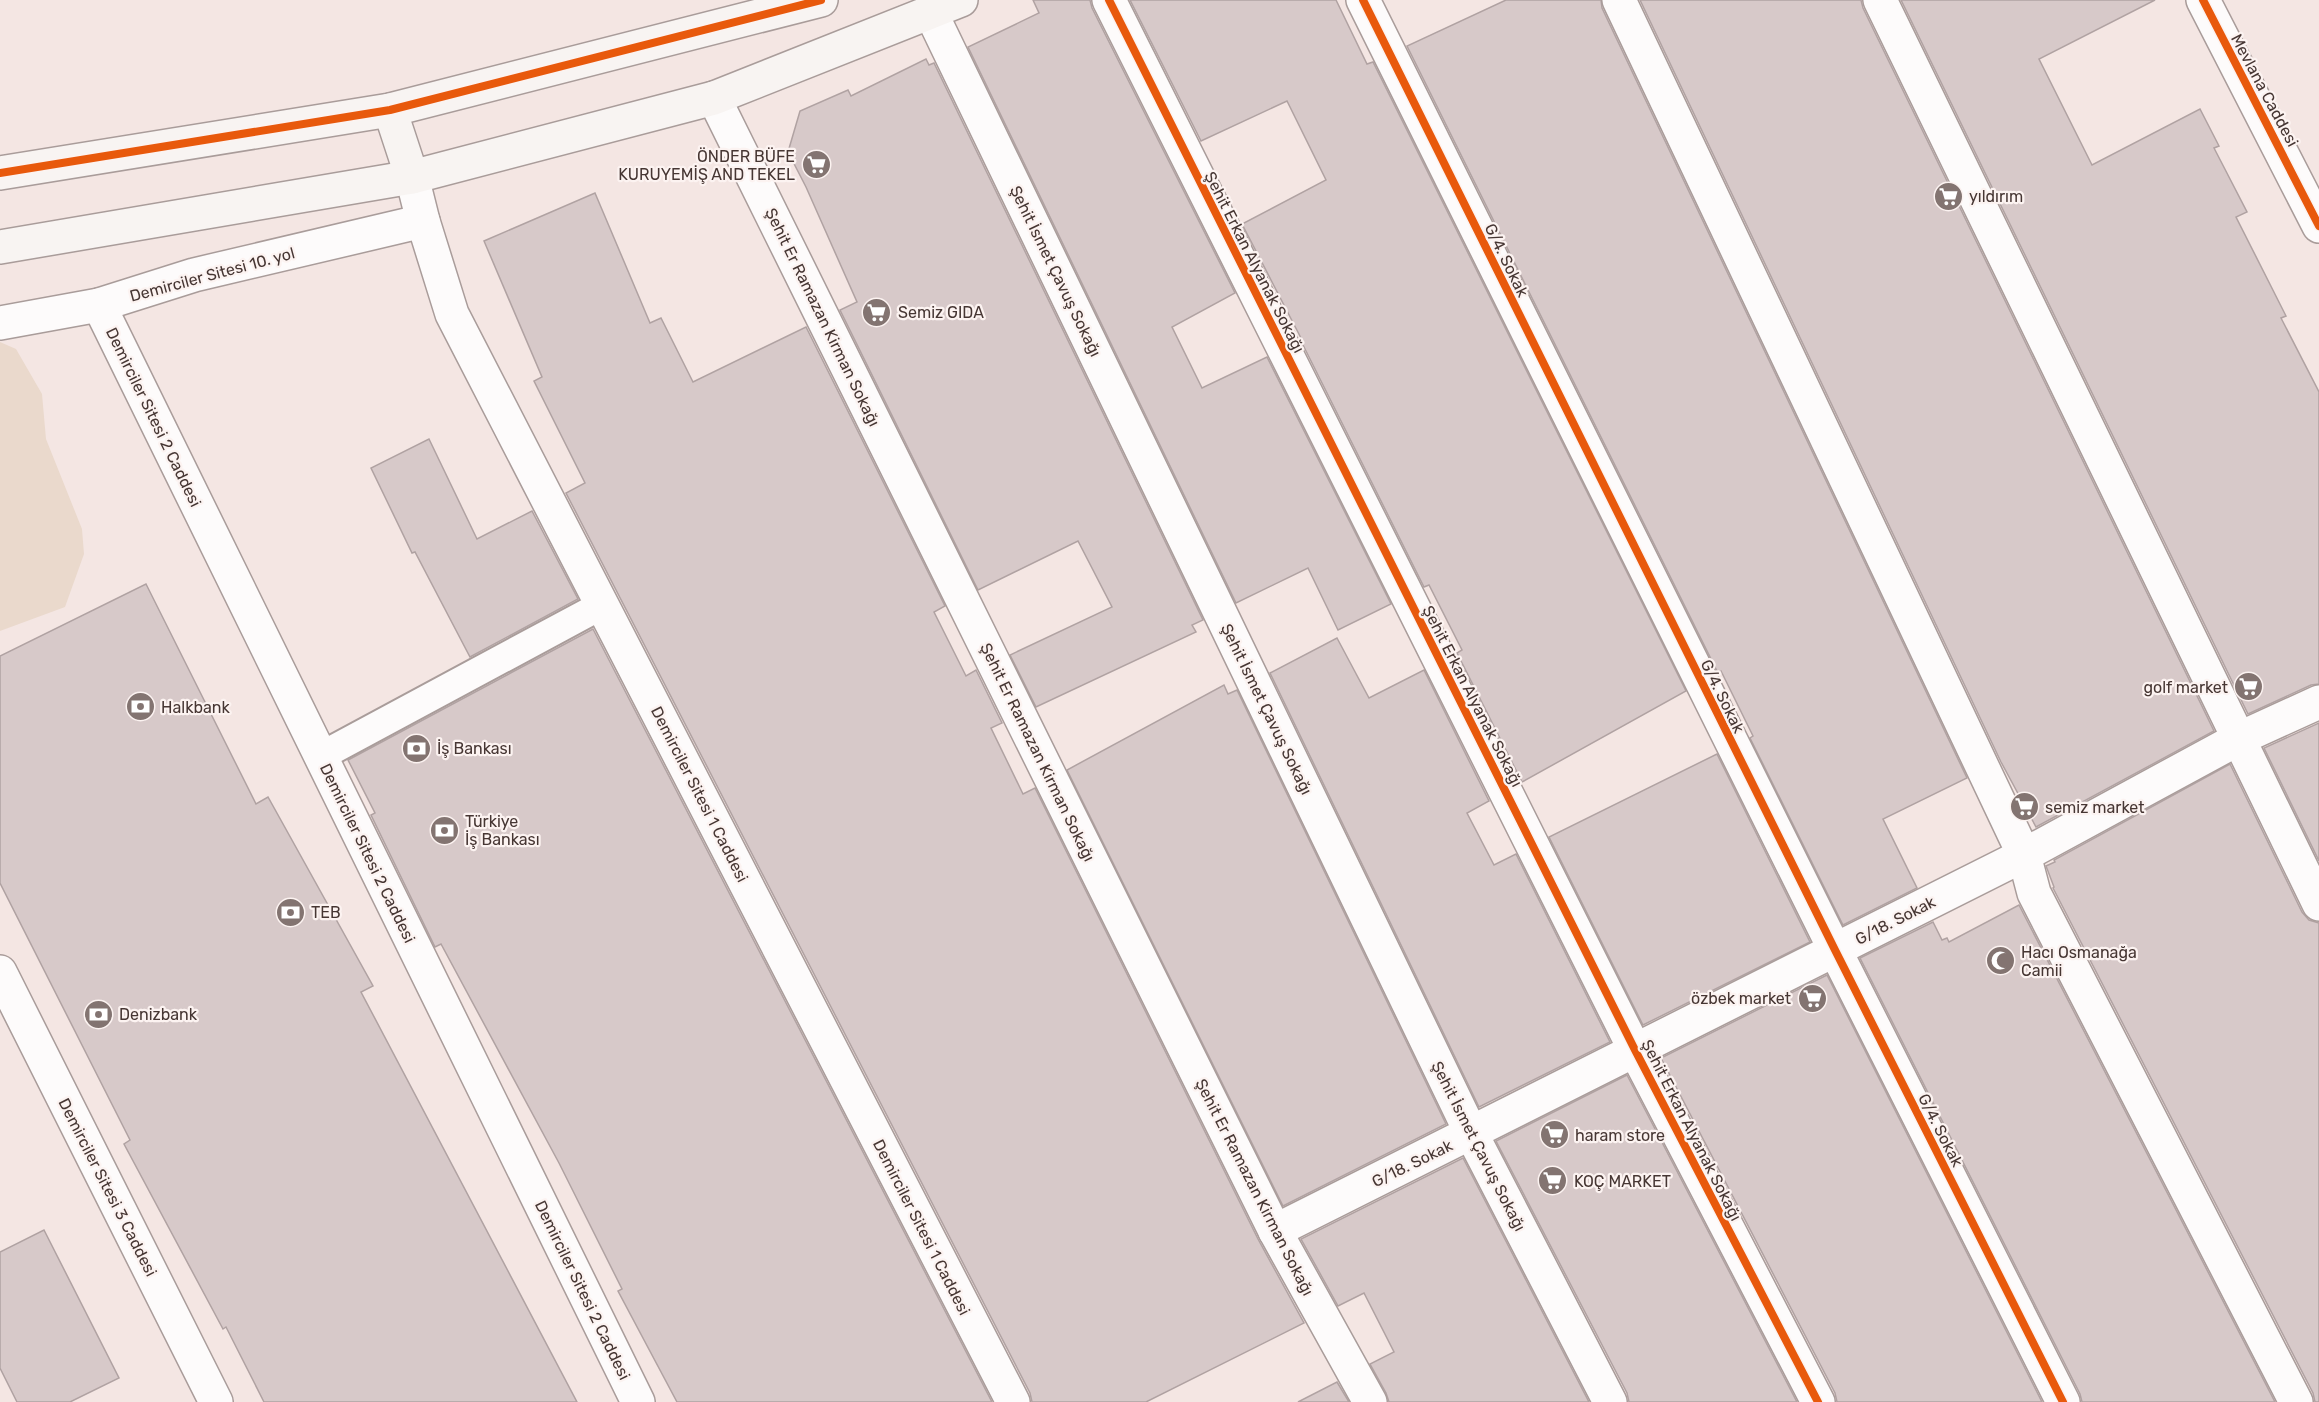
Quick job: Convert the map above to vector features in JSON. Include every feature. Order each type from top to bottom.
[{"type":"main road","points":[[0,173],[390,110],[821,0]]},
{"type":"main road","points":[[0,247],[412,177],[714,98],[946,6]]},
{"type":"main road","points":[[390,110],[412,177]]},
{"type":"street","name":"Şehit Erkan Alyanak Sokağı","points":[[1109,0],[1635,1050],[1818,1402]]},
{"type":"street","name":"G/4. Sokak","points":[[1363,0],[1835,951],[2063,1402]]},
{"type":"street","points":[[1619,0],[2024,855],[2034,893],[2296,1402]]},
{"type":"street","points":[[1880,0],[2319,904]]},
{"type":"street","name":"Mevlana Caddesi","points":[[2203,0],[2319,226]]},
{"type":"street","name":"Şehit İsmet Çavuş Sokağı","points":[[946,6],[1471,1133],[1610,1402]]},
{"type":"street","name":"Şehit Er Ramazan Kirman Sokağı","points":[[714,98],[1275,1231],[1370,1402]]},
{"type":"street","name":"Demirciler Sitesi 1 Caddesi","points":[[412,177],[452,314],[1013,1402]]},
{"type":"street","name":"Demirciler Sitesi 10. yol","points":[[0,323],[99,305],[194,275],[423,221]]},
{"type":"street","name":"Demirciler Sitesi 2 Caddesi","points":[[99,305],[638,1402]]},
{"type":"street","name":"G/18. Sokak","points":[[1275,1231],[2024,855],[2238,739],[2319,702]]},
{"type":"street","name":"Demirciler Sitesi 3 Caddesi","points":[[0,972],[216,1402]]},
{"type":"lane","points":[[321,756],[602,605]]},
{"type":"shaded area","points":[[0,342],[16,349],[42,394],[46,439],[82,529],[84,554],[65,607],[0,631]]},
{"type":"building","points":[[1033,0],[1090,0],[1235,293],[1172,327],[1202,388],[1267,357],[1391,604],[1338,630],[1308,568],[1236,603],[968,47],[1039,13]]},
{"type":"building","points":[[1130,0],[1336,0],[1367,64],[1373,62],[1686,691],[1522,782],[1457,653],[1462,650],[1429,585],[1424,587],[1242,224],[1326,180],[1287,101],[1201,141]]},
{"type":"building","points":[[1506,0],[1601,0],[1602,8],[1967,778],[1883,819],[1917,888],[1843,925],[1750,738],[1753,736],[1721,671],[1718,673],[1407,46]]},
{"type":"building","points":[[1640,0],[1861,0],[2214,731],[2036,827],[2001,762]]},
{"type":"building","points":[[1901,0],[2155,0],[2039,59],[2092,165],[2200,109],[2219,146],[2214,148],[2247,212],[2236,217],[2286,316],[2281,318],[2319,392],[2319,684],[2311,685],[2248,714]]},
{"type":"building","points":[[926,59],[929,65],[934,63],[1203,620],[1192,625],[1196,632],[1036,707],[1010,655],[1112,607],[1078,541],[978,590],[840,310],[857,302],[788,152],[800,111],[848,90],[851,96]]},
{"type":"building","points":[[595,193],[650,323],[661,318],[693,382],[806,327],[945,606],[934,612],[966,676],[976,670],[1002,723],[991,728],[1023,794],[1035,788],[1258,1239],[1304,1323],[1146,1402],[1032,1402],[1030,1393],[566,493],[585,483],[534,381],[542,377],[484,241]]},
{"type":"building","points":[[429,439],[477,539],[532,511],[578,599],[470,657],[415,552],[412,553],[371,468]]},
{"type":"building","points":[[146,584],[256,804],[268,797],[373,986],[361,992],[577,1402],[264,1402],[226,1327],[223,1329],[124,1144],[130,1140],[0,883],[0,656]]},
{"type":"building","points":[[593,629],[992,1402],[677,1402],[618,1291],[622,1289],[559,1163],[441,944],[435,947],[371,815],[375,813],[348,760]]},
{"type":"building","points":[[1337,638],[1369,698],[1424,670],[1489,801],[1467,813],[1494,865],[1516,854],[1610,1042],[1479,1107],[1270,673]]},
{"type":"building","points":[[1224,685],[1228,694],[1237,690],[1446,1124],[1283,1206],[1067,770]]},
{"type":"building","points":[[2319,723],[2319,861],[2264,748]]},
{"type":"building","points":[[1717,754],[1810,942],[1643,1025],[1549,837]]},
{"type":"building","points":[[2230,764],[2302,912],[2309,920],[2319,923],[2319,1402],[2315,1402],[2313,1393],[2053,888],[2046,866]]},
{"type":"building","points":[[2019,905],[2275,1402],[2082,1402],[1860,958],[1933,922],[1942,940],[1947,938],[1949,942]]},
{"type":"building","points":[[1827,975],[2042,1402],[1837,1402],[1835,1393],[1661,1058]]},
{"type":"building","points":[[1627,1075],[1797,1402],[1629,1402],[1627,1393],[1496,1141]]},
{"type":"building","points":[[1463,1158],[1589,1402],[1389,1402],[1370,1364],[1394,1352],[1364,1293],[1338,1306],[1301,1239]]},
{"type":"building","points":[[44,1230],[119,1378],[70,1402],[17,1402],[0,1368],[0,1252]]},
{"type":"building","points":[[1337,1382],[1349,1402],[1298,1402]]},
{"type":"cycle path","points":[[0,173],[390,110],[821,0]]},
{"type":"cycle path","points":[[1109,0],[1635,1050],[1818,1402]]},
{"type":"cycle path","points":[[1363,0],[1835,950],[2063,1402]]},
{"type":"cycle path","points":[[2203,0],[2319,226]]},
{"type":"place","name":"ÖNDER BÜFE KURUYEMİŞ AND TEKEL","points":[[816,165]]},
{"type":"place","name":"yıldırım","points":[[1948,196]]},
{"type":"place","name":"Semiz GIDA","points":[[877,312]]},
{"type":"place","name":"golf market","points":[[2249,687]]},
{"type":"place","name":"Halkbank","points":[[140,707]]},
{"type":"place","name":"İş Bankası","points":[[416,748]]},
{"type":"place","name":"semiz market","points":[[2024,807]]},
{"type":"place","name":"Türkiye İş Bankası","points":[[444,830]]},
{"type":"place","name":"TEB","points":[[290,912]]},
{"type":"place","name":"Hacı Osmanağa Camii","points":[[2000,961]]},
{"type":"place","name":"özbek market","points":[[1812,998]]},
{"type":"place","name":"Denizbank","points":[[98,1014]]},
{"type":"place","name":"haram store","points":[[1554,1135]]},
{"type":"place","name":"KOÇ MARKET","points":[[1553,1181]]}]
